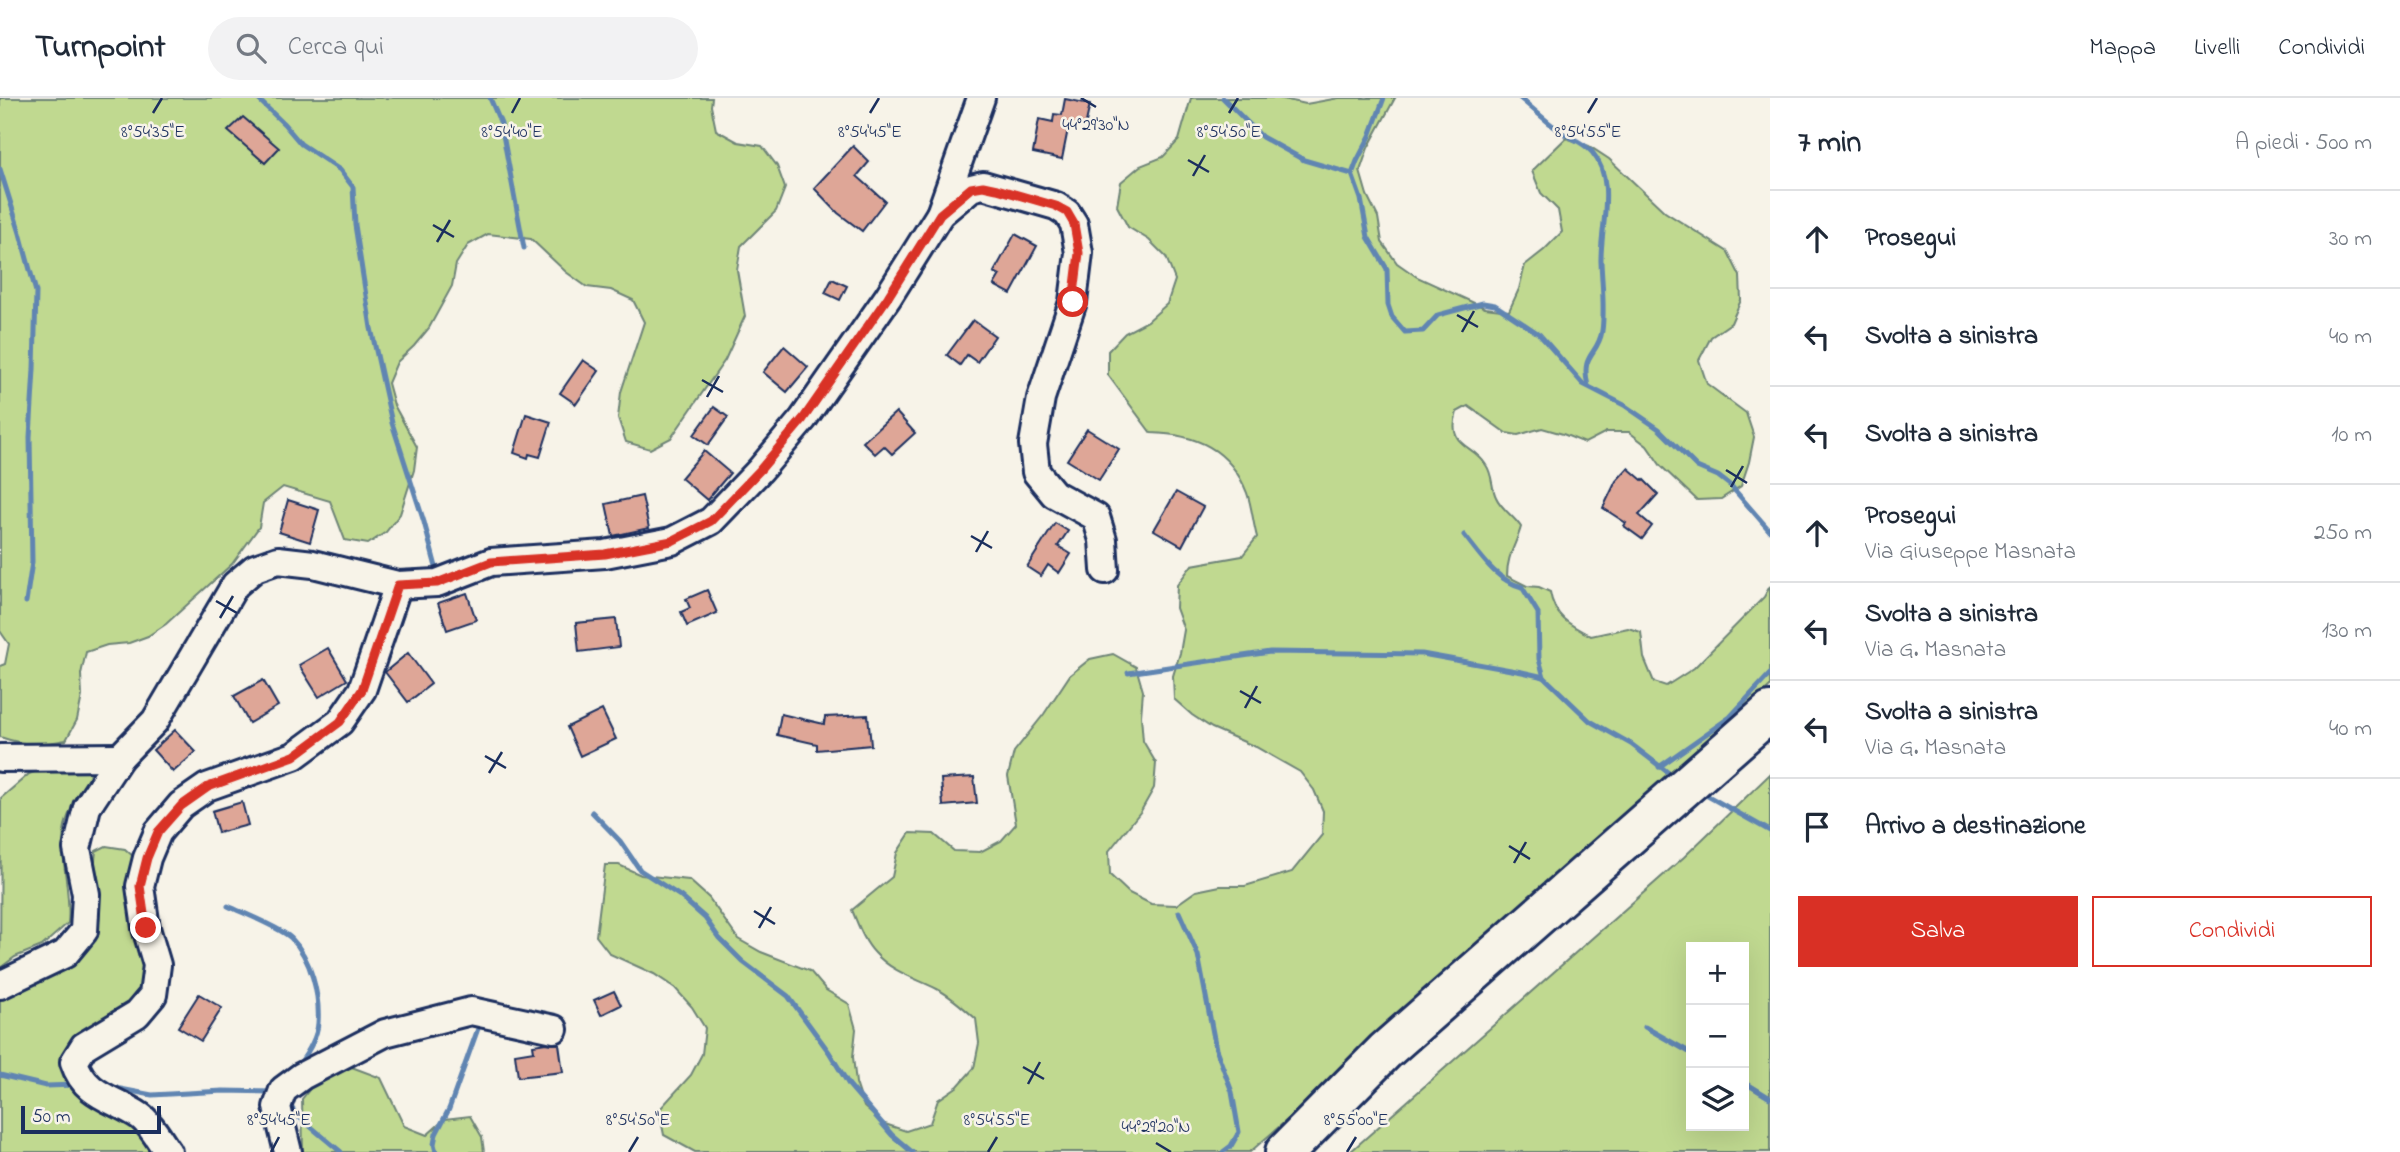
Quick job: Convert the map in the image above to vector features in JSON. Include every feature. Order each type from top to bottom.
[{"type":"highway","points":[[1285,1152],[1385,1051],[1770,712]]},
{"type":"street","points":[[0,985],[65,954],[84,931],[86,894],[77,849],[87,807],[120,757],[155,721],[235,585],[255,568],[278,560],[301,562],[398,585],[437,583],[491,562],[605,554],[672,541],[711,521],[760,470],[803,419],[888,297],[940,214],[981,98]]},
{"type":"street","points":[[940,214],[971,188],[983,186],[1056,206],[1067,212],[1074,224],[1079,253],[1073,302],[1041,398],[1033,444],[1036,472],[1054,494],[1096,517],[1103,540],[1105,570]]},
{"type":"street","points":[[168,1152],[143,1118],[86,1086],[78,1075],[74,1062],[84,1046],[137,1014],[153,995],[157,965],[146,928],[140,886],[147,858],[158,832],[181,806],[199,793],[208,787],[294,756],[340,722],[362,690],[398,585]]},
{"type":"street","points":[[0,758],[120,757]]},
{"type":"street","points":[[288,1152],[277,1107],[283,1090],[302,1076],[385,1033],[471,1011],[554,1029]]},
{"type":"green space","points":[[0,98],[712,98],[716,130],[738,142],[762,146],[777,166],[785,188],[776,211],[741,246],[737,270],[745,316],[725,360],[671,438],[650,449],[626,442],[618,418],[621,392],[644,322],[633,300],[611,290],[587,287],[566,272],[531,239],[488,234],[468,245],[456,264],[452,286],[429,328],[397,362],[388,383],[394,405],[417,447],[414,470],[400,514],[386,532],[368,544],[345,540],[330,501],[283,487],[263,503],[259,527],[232,564],[166,624],[148,636],[129,643],[107,645],[86,652],[77,720],[66,740],[25,743],[0,737],[0,666],[5,664],[9,644],[0,631]]},
{"type":"green space","points":[[1191,98],[1278,98],[1306,104],[1339,98],[1395,98],[1368,148],[1360,171],[1367,195],[1378,217],[1382,242],[1397,263],[1417,277],[1485,308],[1509,311],[1519,289],[1525,265],[1562,232],[1558,210],[1541,193],[1532,171],[1566,138],[1589,146],[1609,159],[1665,212],[1728,252],[1740,276],[1741,300],[1731,323],[1711,337],[1699,360],[1707,384],[1746,413],[1754,437],[1741,486],[1721,499],[1697,500],[1661,466],[1647,446],[1629,432],[1606,432],[1585,443],[1542,428],[1518,435],[1506,433],[1468,406],[1457,412],[1455,432],[1462,444],[1486,465],[1498,501],[1521,527],[1510,556],[1507,576],[1527,586],[1550,592],[1559,614],[1591,636],[1628,628],[1641,632],[1644,658],[1654,682],[1666,686],[1694,668],[1764,597],[1770,586],[1770,687],[1607,842],[1250,1152],[695,1152],[664,1135],[659,1110],[691,1075],[702,1054],[705,1028],[692,1007],[675,988],[654,974],[610,954],[596,936],[605,865],[619,865],[641,875],[689,880],[709,898],[738,939],[761,952],[810,971],[826,990],[849,1004],[856,1029],[853,1057],[856,1083],[864,1107],[882,1123],[906,1131],[930,1123],[938,1100],[958,1086],[974,1068],[979,1043],[976,1019],[942,992],[896,970],[882,960],[868,944],[852,910],[892,877],[897,853],[910,833],[934,834],[954,851],[980,852],[1001,841],[1016,824],[1008,776],[1014,752],[1070,675],[1090,659],[1113,654],[1136,667],[1143,691],[1143,741],[1156,763],[1154,788],[1141,811],[1109,851],[1110,875],[1129,893],[1151,904],[1176,905],[1196,891],[1220,886],[1245,886],[1292,872],[1322,835],[1323,811],[1314,790],[1300,772],[1256,747],[1212,728],[1174,699],[1173,676],[1184,630],[1176,608],[1177,585],[1192,565],[1242,556],[1257,537],[1247,493],[1231,465],[1221,455],[1197,441],[1151,433],[1108,375],[1108,351],[1125,333],[1148,321],[1167,304],[1175,280],[1166,257],[1149,240],[1128,227],[1117,206],[1121,182],[1140,166],[1163,157],[1179,140]]},
{"type":"green space","points":[[91,769],[90,776],[69,813],[64,831],[68,923],[42,946],[15,957],[0,968],[1,798],[29,774],[40,770]]},
{"type":"green space","points":[[1770,774],[1770,1152],[1350,1152],[1684,857]]},
{"type":"green space","points":[[106,846],[125,849],[135,858],[150,968],[140,990],[126,1008],[68,1060],[143,1131],[157,1152],[0,1152],[0,1000],[86,946],[96,851]]},
{"type":"green space","points":[[349,1066],[381,1078],[404,1126],[427,1135],[445,1119],[470,1116],[482,1137],[484,1152],[303,1152],[302,1099],[317,1080]]},
{"type":"building","points":[[1065,99],[1090,104],[1085,127],[1069,124],[1062,159],[1033,153],[1039,119],[1053,122],[1054,114],[1062,115]]},
{"type":"building","points":[[243,117],[279,148],[265,163],[228,131]]},
{"type":"building","points":[[853,146],[869,162],[857,176],[885,201],[862,231],[838,213],[814,188]]},
{"type":"building","points":[[1015,234],[1037,246],[1011,294],[994,285],[1000,275],[994,272]]},
{"type":"building","points":[[832,279],[847,286],[840,300],[825,293]]},
{"type":"building","points":[[973,320],[995,336],[977,362],[967,355],[960,365],[947,355]]},
{"type":"building","points":[[784,346],[808,367],[787,392],[763,372]]},
{"type":"building","points":[[583,360],[599,371],[576,404],[560,393]]},
{"type":"building","points":[[714,407],[728,417],[708,445],[694,435]]},
{"type":"building","points":[[896,412],[915,433],[892,454],[884,446],[875,454],[863,442]]},
{"type":"building","points":[[526,414],[551,422],[540,457],[529,454],[528,458],[514,453]]},
{"type":"building","points":[[1087,429],[1119,449],[1099,480],[1067,460]]},
{"type":"building","points":[[704,451],[730,473],[707,500],[681,478]]},
{"type":"building","points":[[1628,468],[1658,494],[1639,515],[1652,526],[1642,539],[1624,526],[1626,523],[1603,508],[1616,481]]},
{"type":"building","points":[[1176,492],[1203,507],[1182,546],[1154,530]]},
{"type":"building","points":[[642,496],[649,528],[613,536],[606,504]]},
{"type":"building","points":[[288,500],[319,510],[310,542],[279,532]]},
{"type":"building","points":[[1055,523],[1068,531],[1058,546],[1071,554],[1059,573],[1048,565],[1041,576],[1027,567]]},
{"type":"building","points":[[707,590],[717,613],[687,626],[681,612],[690,608],[686,599]]},
{"type":"building","points":[[467,593],[476,620],[447,630],[438,603]]},
{"type":"building","points":[[616,619],[619,647],[579,652],[576,623]]},
{"type":"building","points":[[328,648],[347,680],[319,697],[299,665]]},
{"type":"building","points":[[408,653],[431,684],[408,702],[385,672]]},
{"type":"building","points":[[263,680],[278,706],[249,723],[234,696]]},
{"type":"building","points":[[602,710],[616,739],[580,756],[567,727]]},
{"type":"building","points":[[781,714],[824,724],[825,717],[868,715],[871,745],[817,750],[817,744],[777,735]]},
{"type":"building","points":[[175,730],[196,752],[173,772],[153,750]]},
{"type":"building","points":[[974,777],[977,803],[943,806],[941,779]]},
{"type":"building","points":[[242,802],[248,825],[218,833],[212,811]]},
{"type":"building","points":[[614,991],[621,1005],[601,1015],[594,1000]]},
{"type":"building","points":[[199,994],[222,1008],[201,1041],[178,1027]]},
{"type":"building","points":[[559,1044],[563,1072],[518,1077],[515,1054],[534,1051],[533,1045]]},
{"type":"waterway","points":[[257,98],[301,144],[340,170],[353,187],[355,225],[371,328],[392,423],[436,567]]},
{"type":"waterway","points":[[490,98],[501,124],[524,248]]},
{"type":"waterway","points":[[1223,98],[1262,137],[1304,160],[1352,174]]},
{"type":"waterway","points":[[1384,98],[1352,174],[1361,199],[1368,237],[1387,269],[1388,305],[1392,317],[1405,332],[1423,331],[1438,315],[1483,303],[1495,305],[1539,334],[1583,384],[1624,405],[1659,429],[1697,467],[1718,476],[1731,486],[1770,531]]},
{"type":"waterway","points":[[1520,98],[1561,132],[1589,149],[1600,164],[1604,177],[1606,205],[1601,249],[1603,322],[1600,339],[1586,367],[1588,386]]},
{"type":"waterway","points":[[0,169],[36,292],[30,437],[32,562],[26,602]]},
{"type":"waterway","points":[[1464,535],[1496,573],[1522,587],[1538,613],[1539,659],[1544,677]]},
{"type":"waterway","points":[[1128,673],[1270,652],[1422,654],[1522,672],[1544,677],[1590,721],[1631,744],[1670,774]]},
{"type":"waterway","points":[[1659,767],[1730,717],[1770,674]]},
{"type":"waterway","points":[[1706,795],[1770,831]]},
{"type":"waterway","points":[[592,812],[620,841],[640,870],[680,896],[705,918],[719,938],[743,962],[788,996],[829,1052],[849,1085],[892,1135],[912,1152]]},
{"type":"waterway","points":[[228,906],[286,934],[298,946],[309,966],[316,989],[318,1023],[314,1040],[298,1066]]},
{"type":"waterway","points":[[1179,912],[1198,955],[1216,1049],[1232,1092],[1239,1132],[1231,1146],[1223,1152]]},
{"type":"waterway","points":[[436,1152],[436,1134],[449,1109],[480,1023],[478,1020]]},
{"type":"waterway","points":[[1645,1027],[1686,1050]]},
{"type":"waterway","points":[[0,1075],[46,1086],[76,1085]]},
{"type":"waterway","points":[[1749,1085],[1770,1098]]},
{"type":"waterway","points":[[110,1087],[152,1095],[223,1091],[274,1092]]},
{"type":"waterway","points":[[287,1102],[298,1116],[341,1152]]},
{"type":"route","points":[[146,928],[140,886],[147,858],[158,832],[181,806],[208,787],[294,756],[340,722],[362,690],[398,585],[437,583],[491,562],[605,554],[672,541],[711,521],[760,470],[803,419],[888,297],[940,214],[971,188],[983,186],[997,189],[1056,206],[1067,212],[1074,224],[1079,253],[1073,302]]}]
